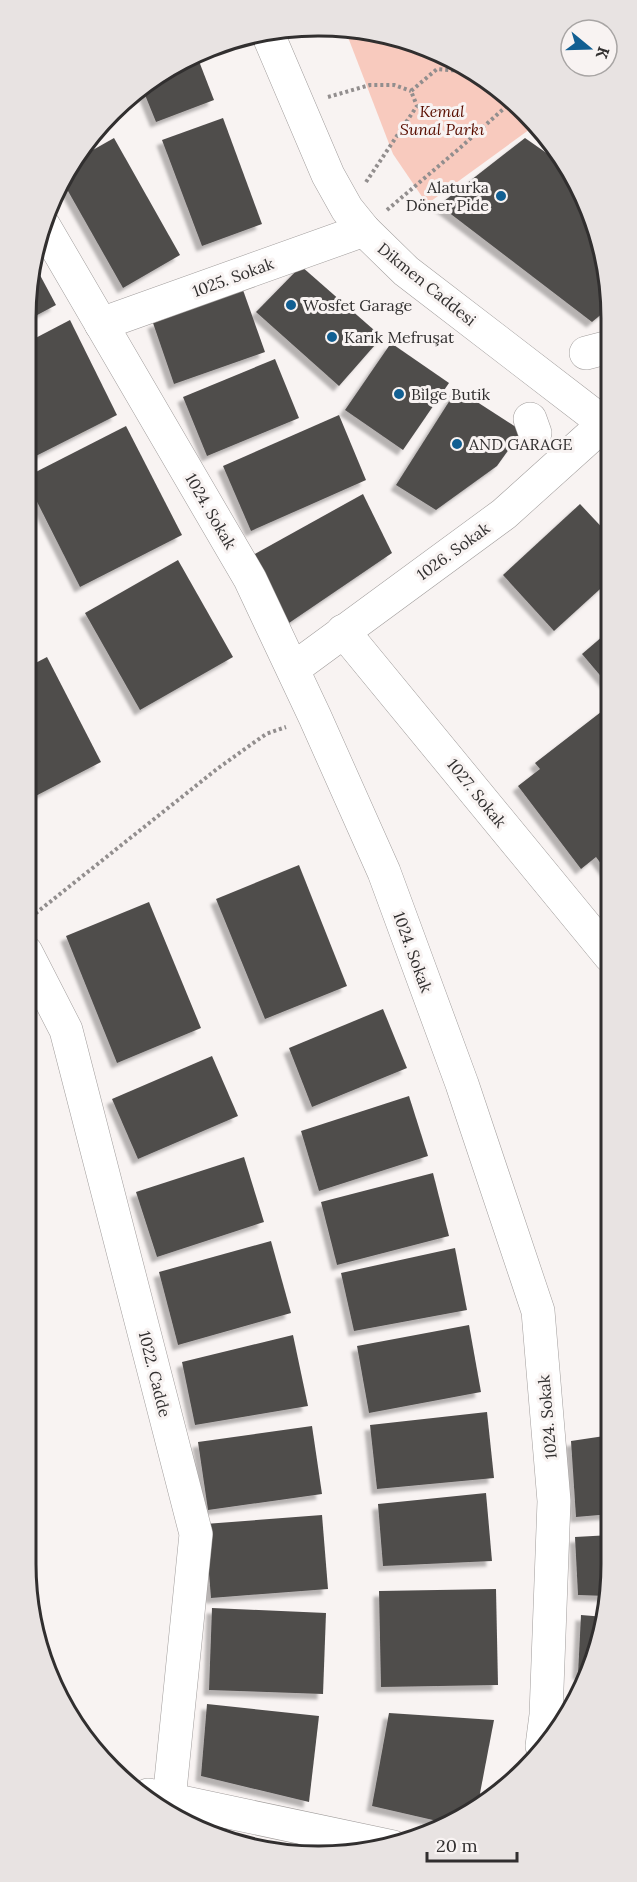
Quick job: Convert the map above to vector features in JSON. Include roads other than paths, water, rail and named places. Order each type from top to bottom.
[{"type":"street","name":"Dikmen Caddesi","points":[[270,40],[328,175],[356,219],[406,271],[601,418]]},
{"type":"street","name":"1025. Sokak","points":[[101,324],[356,219]]},
{"type":"street","name":"1024. Sokak","points":[[49,235],[250,579],[315,717],[384,872],[462,1084],[538,1311],[554,1501],[544,1734]]},
{"type":"street","name":"1026. Sokak","points":[[293,669],[504,514],[601,429]]},
{"type":"street","name":"1027. Sokak","points":[[343,631],[601,945]]},
{"type":"street","name":"1022. Cadde","points":[[36,972],[66,1030],[196,1534],[162,1798]]},
{"type":"street","points":[[170,1804],[367,1842]]},
{"type":"place","name":"Alaturka Döner Pide","points":[[501,196]]},
{"type":"place","name":"Wosfet Garage","points":[[291,305]]},
{"type":"place","name":"Karık Mefruşat","points":[[332,337]]},
{"type":"place","name":"Bilge Butik","points":[[399,394]]},
{"type":"place","name":"AND GARAGE","points":[[457,444]]},
{"type":"park label","name":"Kemal Sunal Parkı","points":[[442,120]]}]
